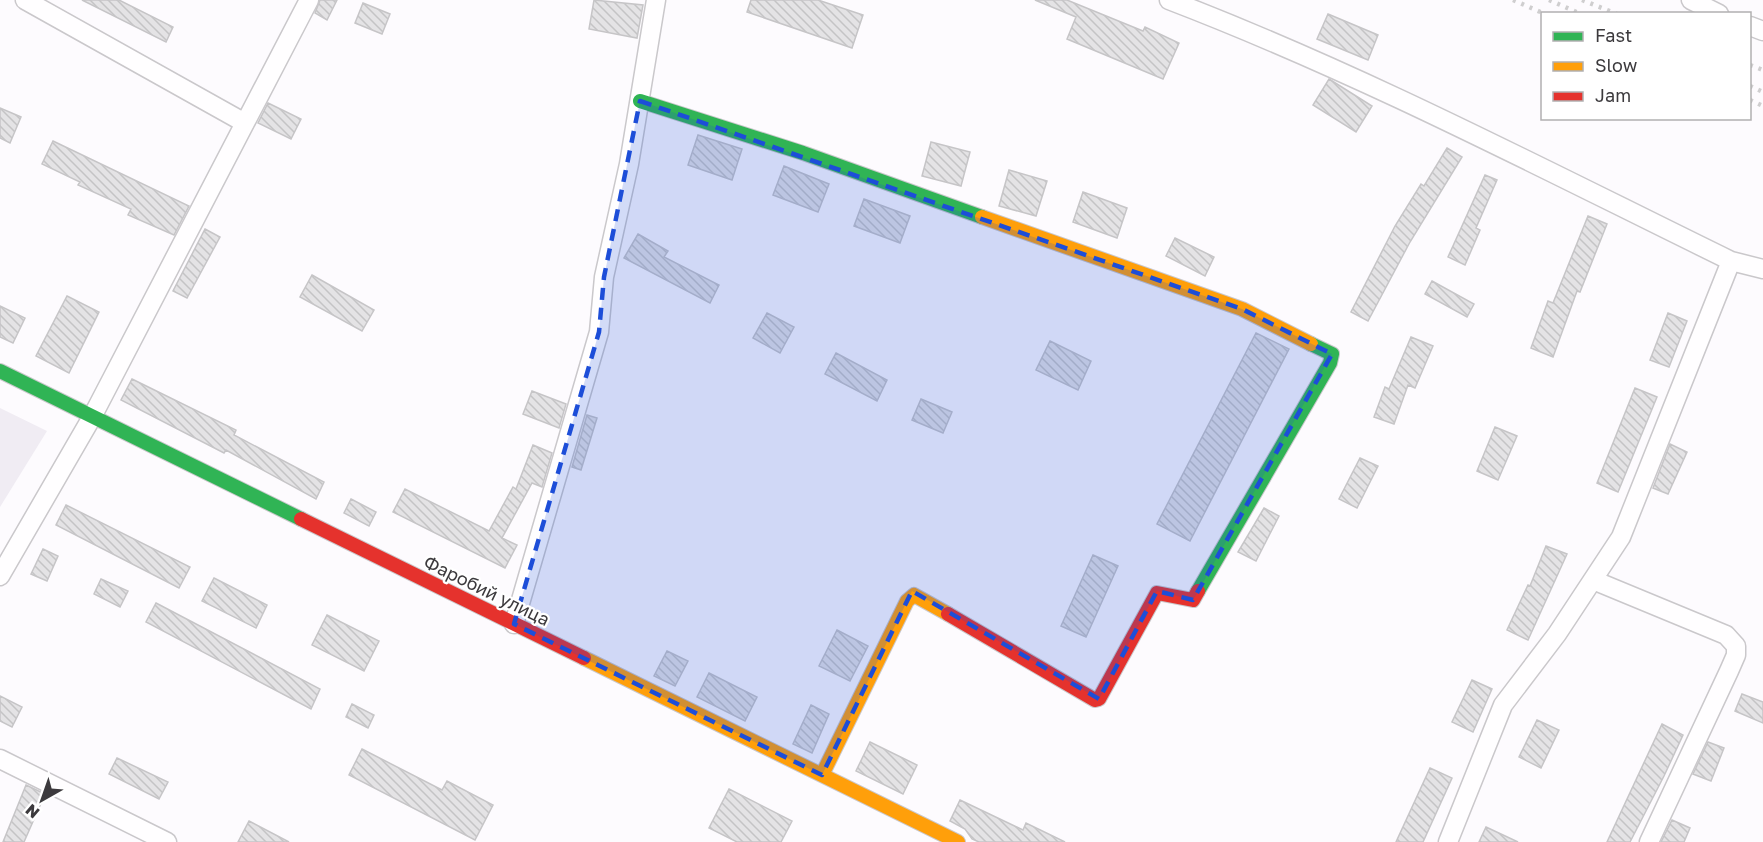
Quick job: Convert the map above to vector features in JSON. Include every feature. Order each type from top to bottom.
[{"type":"street","points":[[25,0],[245,123]]},
{"type":"street","points":[[0,576],[92,417],[309,0]]},
{"type":"street","points":[[514,624],[585,387],[599,332],[604,277],[629,164],[656,0]]},
{"type":"street","points":[[1169,0],[1255,33],[1392,95],[1731,261],[1763,269]]},
{"type":"street","points":[[1691,0],[1715,12]]},
{"type":"street","points":[[640,101],[803,153],[1242,309],[1332,354],[1329,363],[1193,600],[1157,592],[1099,699],[1095,700],[914,595],[907,601],[822,775]]},
{"type":"street","points":[[1448,842],[1503,705],[1557,634],[1621,537],[1731,261]]},
{"type":"street","name":"Фаробий улица","points":[[0,371],[958,842]]},
{"type":"street","points":[[1593,580],[1726,635],[1736,646],[1736,656],[1648,842]]},
{"type":"street","points":[[0,759],[167,842]]},
{"type":"highlighted area","points":[[640,101],[1242,309],[1332,354],[1193,600],[1157,591],[1099,699],[912,591],[822,775],[514,624],[599,332],[604,277]]},
{"type":"shaded area","points":[[0,408],[47,431],[0,507]]},
{"type":"building","points":[[82,0],[119,0],[173,27],[166,42]]},
{"type":"building","points":[[320,0],[337,0],[327,20],[315,13]]},
{"type":"building","points":[[594,0],[643,5],[637,38],[589,29]]},
{"type":"building","points":[[751,0],[818,0],[863,15],[852,48],[747,12]]},
{"type":"building","points":[[1035,0],[1067,0],[1143,31],[1145,27],[1179,43],[1163,79],[1067,39],[1076,17]]},
{"type":"building","points":[[363,3],[390,14],[382,34],[355,23]]},
{"type":"building","points":[[1328,14],[1378,35],[1368,60],[1317,39]]},
{"type":"building","points":[[1329,79],[1372,106],[1356,132],[1313,105]]},
{"type":"building","points":[[268,103],[301,119],[291,139],[258,123]]},
{"type":"building","points":[[0,108],[21,117],[10,143],[0,138]]},
{"type":"building","points":[[698,135],[742,149],[732,180],[688,165]]},
{"type":"building","points":[[53,141],[189,206],[174,235],[128,215],[131,209],[78,185],[80,182],[42,164]]},
{"type":"building","points":[[931,142],[970,152],[961,186],[922,176]]},
{"type":"building","points":[[1447,148],[1462,157],[1410,242],[1368,321],[1351,312],[1395,226],[1421,184],[1424,186]]},
{"type":"building","points":[[784,166],[829,184],[818,212],[773,195]]},
{"type":"building","points":[[1009,170],[1047,181],[1036,216],[999,206]]},
{"type":"building","points":[[1485,175],[1497,180],[1476,228],[1480,230],[1465,265],[1448,257]]},
{"type":"building","points":[[1083,192],[1127,208],[1117,238],[1073,222]]},
{"type":"building","points":[[864,199],[910,216],[900,243],[854,226]]},
{"type":"building","points":[[1588,216],[1607,224],[1580,292],[1577,291],[1553,357],[1531,348],[1548,301],[1553,303]]},
{"type":"building","points":[[205,229],[220,237],[187,298],[173,291]]},
{"type":"building","points":[[638,234],[668,251],[664,257],[719,285],[710,303],[624,258]]},
{"type":"building","points":[[1175,238],[1214,257],[1205,276],[1166,256]]},
{"type":"building","points":[[312,275],[374,310],[362,331],[300,297]]},
{"type":"building","points":[[1432,281],[1474,304],[1467,317],[1425,294]]},
{"type":"building","points":[[67,296],[99,312],[69,373],[36,356]]},
{"type":"building","points":[[0,306],[25,318],[13,343],[0,337]]},
{"type":"building","points":[[767,313],[794,327],[780,353],[753,338]]},
{"type":"building","points":[[1668,313],[1687,321],[1669,367],[1650,360]]},
{"type":"building","points":[[1256,333],[1289,349],[1190,541],[1157,524]]},
{"type":"building","points":[[1411,337],[1433,346],[1415,388],[1408,385],[1394,424],[1374,417],[1385,387],[1389,389]]},
{"type":"building","points":[[1050,341],[1091,361],[1078,390],[1036,370]]},
{"type":"building","points":[[836,353],[887,380],[877,401],[825,374]]},
{"type":"building","points":[[132,379],[236,430],[234,435],[324,482],[316,499],[226,450],[224,453],[121,400]]},
{"type":"building","points":[[1635,388],[1657,397],[1618,492],[1597,483]]},
{"type":"building","points":[[532,391],[566,404],[559,428],[523,414]]},
{"type":"building","points":[[921,399],[952,412],[943,433],[912,420]]},
{"type":"building","points":[[587,415],[597,418],[581,470],[572,467]]},
{"type":"building","points":[[1495,427],[1517,436],[1498,480],[1477,471]]},
{"type":"building","points":[[1670,444],[1687,452],[1668,494],[1653,488]]},
{"type":"building","points":[[533,445],[552,453],[542,487],[532,483],[502,538],[517,545],[505,568],[393,512],[405,489],[489,531],[513,487],[516,489]]},
{"type":"building","points":[[1360,458],[1378,466],[1357,508],[1339,499]]},
{"type":"building","points":[[351,499],[376,512],[369,526],[344,513]]},
{"type":"building","points":[[66,505],[190,567],[179,588],[56,525]]},
{"type":"building","points":[[1264,508],[1279,516],[1256,561],[1238,552]]},
{"type":"building","points":[[1546,546],[1567,554],[1528,640],[1507,630],[1528,585],[1530,586]]},
{"type":"building","points":[[43,549],[58,556],[47,581],[31,574]]},
{"type":"building","points":[[1093,555],[1118,566],[1086,637],[1061,626]]},
{"type":"building","points":[[214,578],[267,605],[256,628],[202,601]]},
{"type":"building","points":[[101,579],[128,591],[120,607],[94,594]]},
{"type":"building","points":[[156,603],[320,689],[311,709],[146,622]]},
{"type":"building","points":[[327,615],[379,641],[364,671],[312,645]]},
{"type":"building","points":[[837,630],[868,646],[850,681],[819,666]]},
{"type":"building","points":[[667,651],[688,661],[675,686],[654,676]]},
{"type":"building","points":[[709,673],[757,697],[745,721],[697,697]]},
{"type":"building","points":[[1472,680],[1492,689],[1473,732],[1452,722]]},
{"type":"building","points":[[1742,694],[1763,702],[1763,723],[1735,711]]},
{"type":"building","points":[[0,696],[22,707],[12,727],[0,721]]},
{"type":"building","points":[[352,704],[374,715],[368,728],[346,717]]},
{"type":"building","points":[[811,705],[829,714],[812,753],[793,744]]},
{"type":"building","points":[[1537,720],[1559,730],[1541,768],[1519,757]]},
{"type":"building","points":[[1662,724],[1683,735],[1664,776],[1630,842],[1607,842]]},
{"type":"building","points":[[870,742],[917,765],[903,794],[856,771]]},
{"type":"building","points":[[1708,742],[1724,748],[1711,781],[1693,774]]},
{"type":"building","points":[[362,749],[442,790],[447,781],[493,805],[475,840],[349,775]]},
{"type":"building","points":[[117,758],[168,782],[159,799],[109,774]]},
{"type":"building","points":[[1430,768],[1452,778],[1423,842],[1396,842]]},
{"type":"building","points":[[26,785],[45,794],[24,842],[3,842]]},
{"type":"building","points":[[729,789],[792,821],[781,842],[737,842],[709,828]]},
{"type":"building","points":[[960,800],[1023,830],[1026,823],[1065,842],[979,842],[972,839],[965,829],[950,821]]},
{"type":"building","points":[[1672,820],[1690,828],[1684,842],[1661,842]]},
{"type":"building","points":[[249,821],[289,842],[238,842]]},
{"type":"building","points":[[1486,827],[1518,842],[1479,842]]},
{"type":"railway","points":[[1513,0],[1541,12]]},
{"type":"railway","points":[[1549,0],[1576,12]]},
{"type":"railway","points":[[1582,0],[1612,12]]},
{"type":"railway","points":[[1751,65],[1763,70]]},
{"type":"railway","points":[[1751,86],[1763,92]]},
{"type":"railway","points":[[1751,100],[1763,106]]},
{"type":"traffic: fast","points":[[640,101],[803,153],[982,217]]},
{"type":"traffic: fast","points":[[1198,591],[1330,363],[1332,354],[1311,344]]},
{"type":"traffic: fast","points":[[0,371],[301,519]]},
{"type":"traffic: slow","points":[[982,217],[1242,309],[1311,344]]},
{"type":"traffic: slow","points":[[822,775],[907,601],[914,595],[948,614]]},
{"type":"traffic: slow","points":[[584,658],[958,842]]},
{"type":"traffic: jam","points":[[301,519],[584,658]]},
{"type":"traffic: jam","points":[[948,614],[1095,700],[1099,699],[1157,593],[1193,600],[1198,591]]}]
